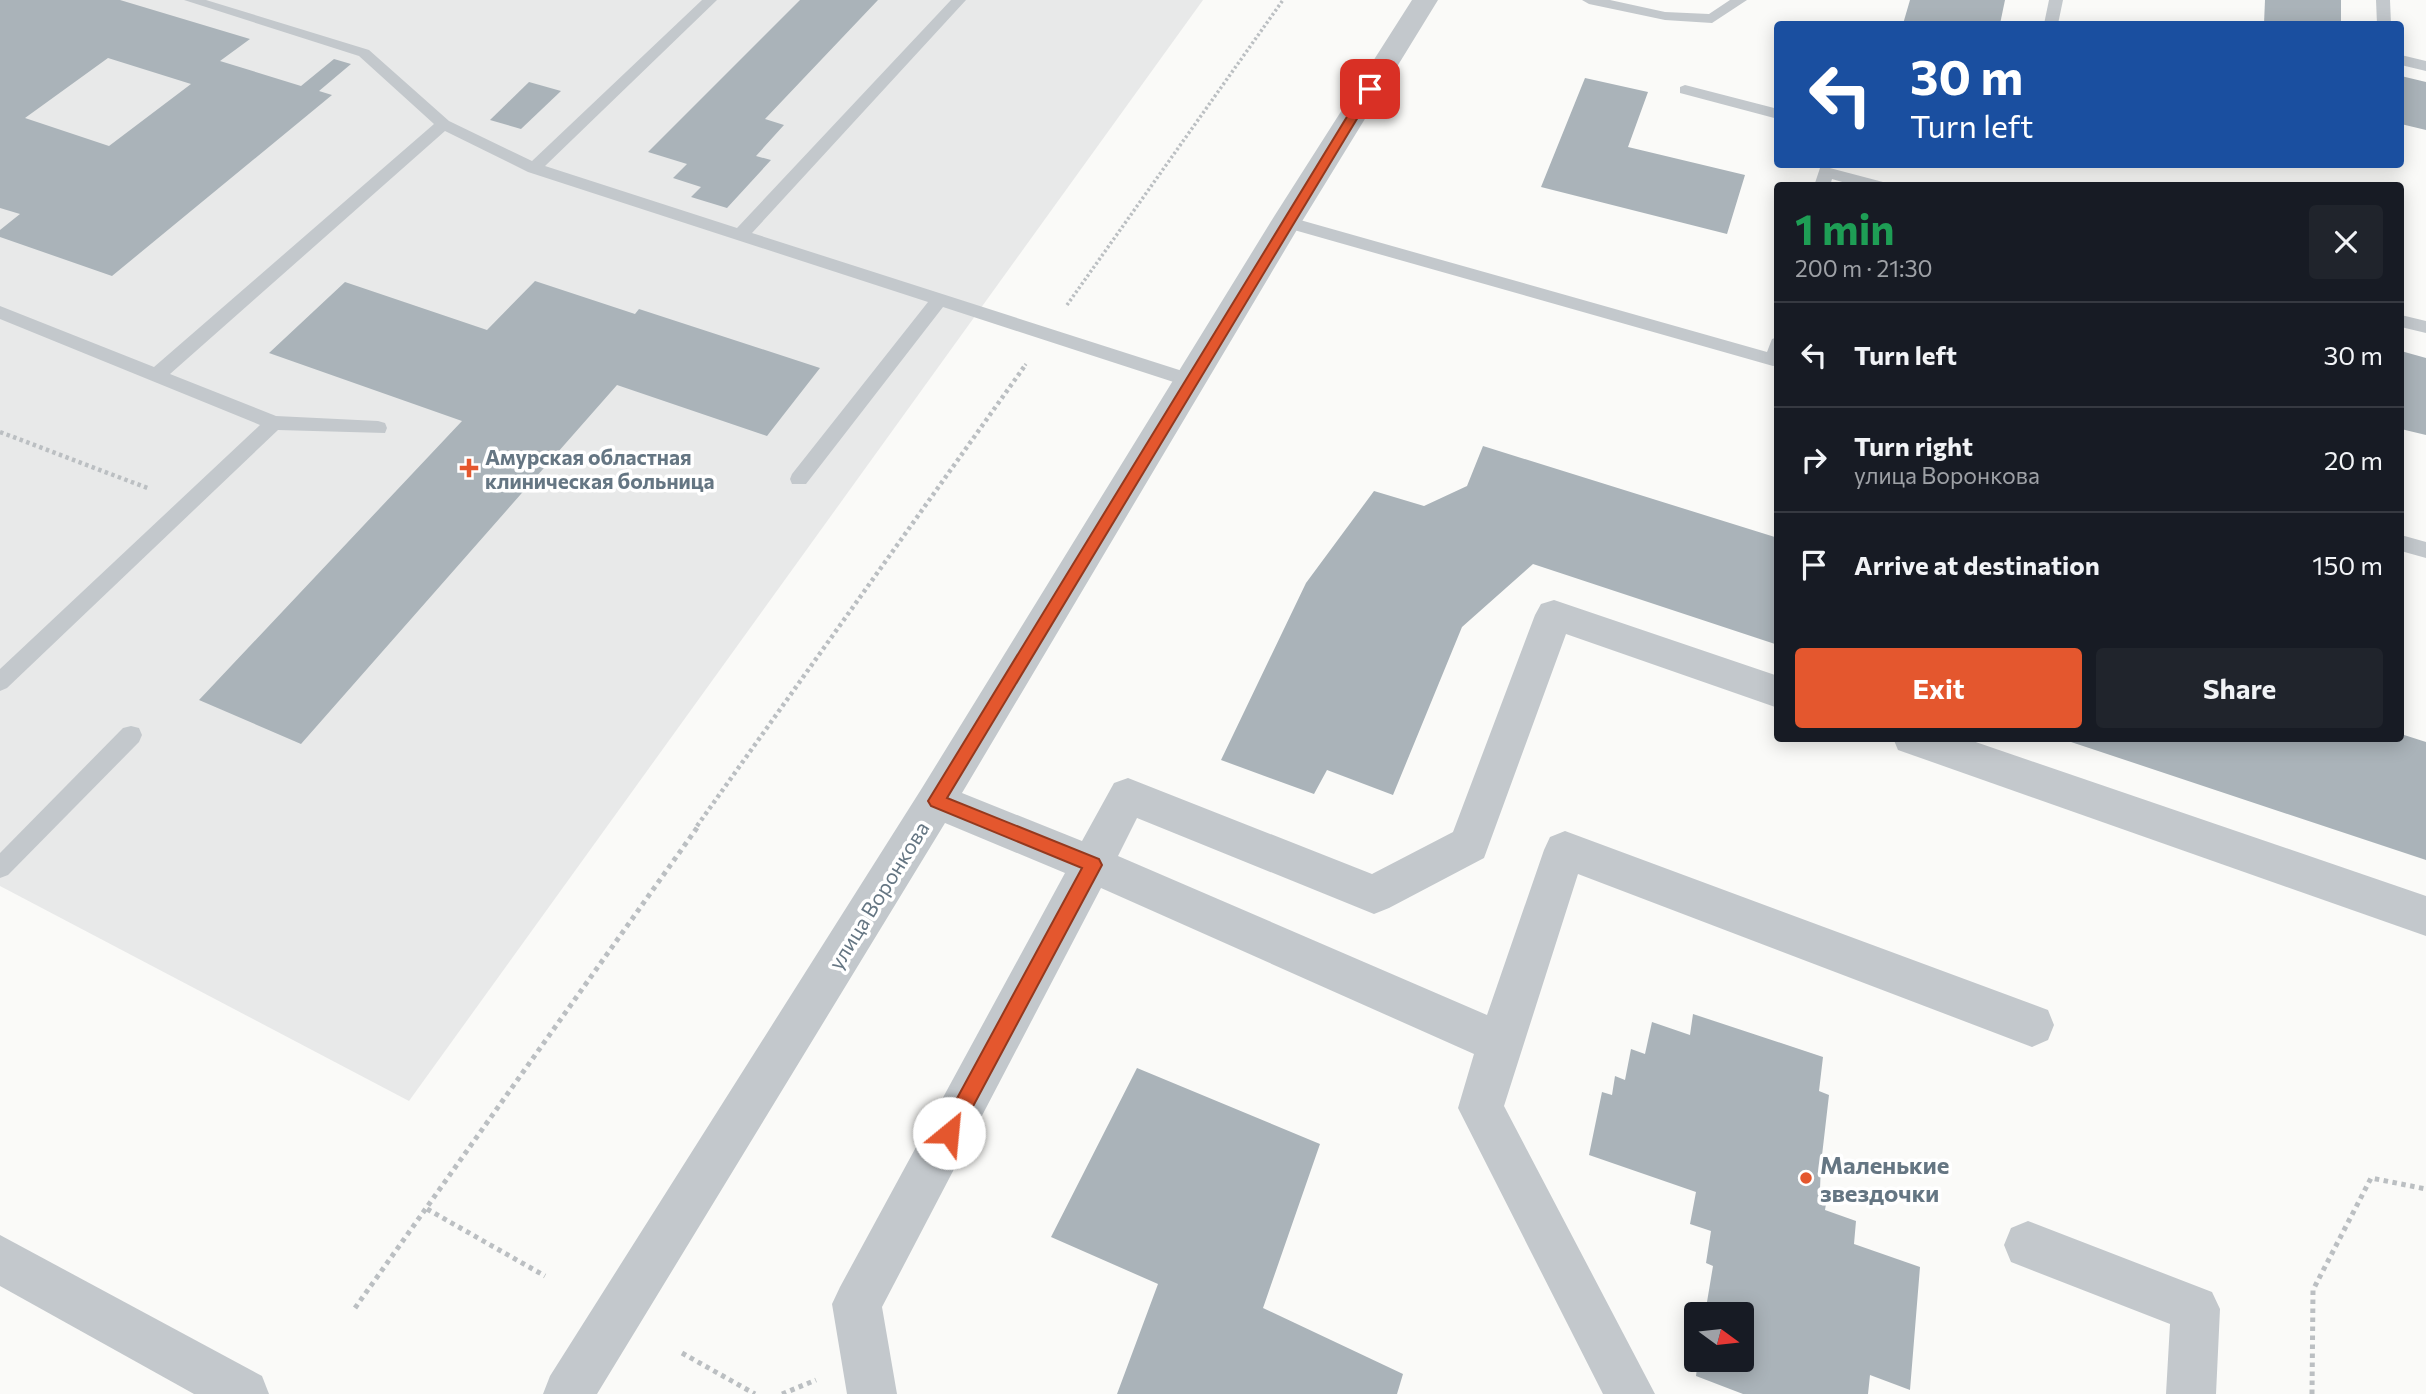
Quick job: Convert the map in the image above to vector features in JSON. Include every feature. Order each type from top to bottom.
[{"type":"street","name":"улица Воронкова","points":[[568,1394],[936,801],[1286,222],[1425,0]]},
{"type":"street","points":[[873,1394],[857,1304],[1128,796],[1374,894],[1469,845],[1554,615],[1774,691]]},
{"type":"street","points":[[1924,742],[2426,916]]},
{"type":"street","points":[[936,801],[1093,865],[1500,1043]]},
{"type":"street","points":[[1630,1394],[1481,1108],[1565,850],[2032,1025]]},
{"type":"street","points":[[2028,1245],[2195,1310],[2192,1394]]},
{"type":"street","points":[[0,1259],[244,1394]]},
{"type":"lane","points":[[191,0],[364,53],[443,124],[534,168],[742,233],[1192,381]]},
{"type":"lane","points":[[534,168],[710,0]]},
{"type":"lane","points":[[742,233],[959,0]]},
{"type":"lane","points":[[1589,0],[1665,16],[1712,19],[1740,0]]},
{"type":"lane","points":[[2052,21],[2056,0]]},
{"type":"lane","points":[[2383,0],[2384,21]]},
{"type":"lane","points":[[2404,61],[2426,66]]},
{"type":"lane","points":[[1685,90],[1774,113]]},
{"type":"lane","points":[[155,377],[443,124]]},
{"type":"lane","points":[[1825,174],[1860,182]]},
{"type":"lane","points":[[1286,222],[1774,354]]},
{"type":"lane","points":[[799,479],[940,298]]},
{"type":"lane","points":[[0,312],[274,423],[378,428]]},
{"type":"lane","points":[[2404,322],[2426,327]]},
{"type":"lane","points":[[0,682],[274,423]]},
{"type":"lane","points":[[2404,544],[2426,550]]},
{"type":"lane","points":[[0,868],[131,735]]},
{"type":"path","points":[[355,1308],[1283,0]]},
{"type":"path","points":[[0,432],[187,503]]},
{"type":"path","points":[[2312,1394],[2313,1290],[2371,1178],[2426,1189]]},
{"type":"path","points":[[427,1209],[545,1276]]},
{"type":"path","points":[[682,1353],[755,1394]]},
{"type":"shaded area","points":[[0,0],[1203,0],[409,1101],[0,886]]},
{"type":"building","points":[[0,0],[120,0],[250,39],[220,61],[301,86],[334,59],[351,64],[319,91],[332,95],[112,276],[0,237],[0,230],[20,214],[0,208]],"holes":[[[108,58],[191,84],[109,146],[25,118]]]},
{"type":"building","points":[[800,0],[878,0],[765,119],[784,125],[756,156],[771,160],[727,208],[691,197],[701,187],[673,178],[687,164],[648,152]]},
{"type":"building","points":[[1910,0],[2005,0],[2001,21],[1904,21]]},
{"type":"building","points":[[2265,0],[2341,0],[2341,21],[2264,21]]},
{"type":"building","points":[[2404,77],[2426,82],[2426,130],[2404,125]]},
{"type":"building","points":[[1585,78],[1648,92],[1628,147],[1745,175],[1727,234],[1541,187]]},
{"type":"building","points":[[529,82],[561,91],[521,129],[490,120]]},
{"type":"building","points":[[535,281],[635,314],[639,309],[820,368],[767,436],[617,385],[301,744],[199,700],[462,421],[269,353],[345,282],[487,330]]},
{"type":"building","points":[[2404,352],[2426,358],[2426,435],[2404,430]]},
{"type":"building","points":[[1483,446],[1774,537],[1774,644],[1533,564],[1462,627],[1393,795],[1327,770],[1314,794],[1221,760],[1306,583],[1374,491],[1424,506],[1467,486]]},
{"type":"building","points":[[2404,735],[2426,742],[2426,860],[2071,742],[2404,742]]},
{"type":"building","points":[[1693,1014],[1823,1057],[1819,1091],[1829,1095],[1820,1189],[1828,1192],[1825,1210],[1856,1221],[1854,1244],[1920,1267],[1910,1390],[1870,1375],[1868,1394],[1743,1394],[1696,1376],[1696,1372],[1754,1372],[1754,1302],[1707,1302],[1713,1266],[1706,1263],[1711,1231],[1690,1224],[1696,1192],[1589,1155],[1602,1092],[1612,1095],[1615,1076],[1625,1080],[1631,1049],[1645,1054],[1652,1022],[1690,1035]]},
{"type":"building","points":[[1137,1068],[1320,1144],[1263,1308],[1403,1374],[1397,1394],[1117,1394],[1158,1284],[1051,1237]]},
{"type":"place","name":"Амурская областная клиническая больница","points":[[469,468]]},
{"type":"place","name":"Маленькие звездочки","points":[[1806,1178]]},
{"type":"route","points":[[949,1133],[1093,865],[936,801],[1286,222],[1370,89]]}]
